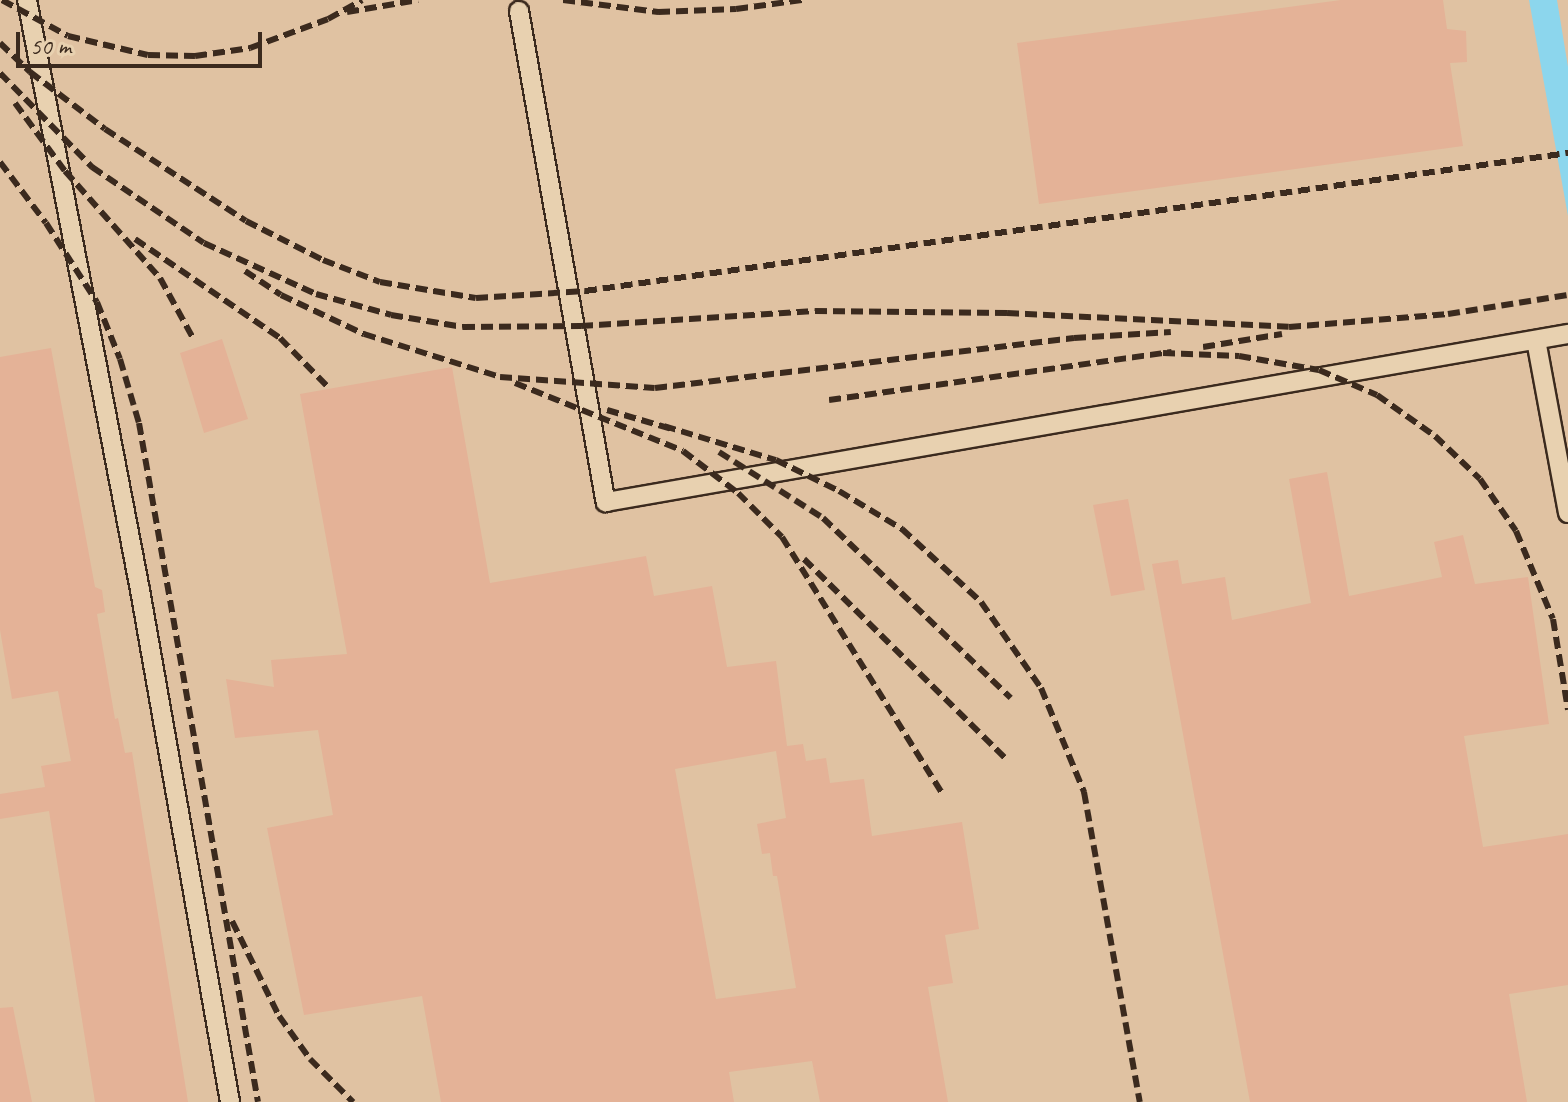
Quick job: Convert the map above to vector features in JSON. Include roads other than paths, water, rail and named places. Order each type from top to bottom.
[{"type":"lane","points":[[27,0],[140,590],[230,1102]]},
{"type":"lane","points":[[519,11],[606,502],[1568,334]]},
{"type":"lane","points":[[1536,340],[1568,513]]},
{"type":"water","points":[[1529,0],[1557,0],[1568,67],[1568,216]]},
{"type":"railway","points":[[2,0],[68,36],[148,55],[195,56],[250,48],[328,19],[362,0]]},
{"type":"railway","points":[[347,12],[418,0]]},
{"type":"railway","points":[[563,0],[658,12],[736,9],[803,0]]},
{"type":"railway","points":[[0,43],[30,72],[105,129],[246,221],[323,260],[380,282],[476,298],[585,291],[1568,153]]},
{"type":"railway","points":[[0,73],[92,167],[204,243],[316,294],[391,315],[463,327],[581,326],[815,311],[1007,313],[1289,327],[1448,314],[1568,295]]},
{"type":"railway","points":[[15,103],[65,171],[160,278],[193,338]]},
{"type":"railway","points":[[0,162],[46,223],[97,302],[120,359],[139,423],[258,1102]]},
{"type":"railway","points":[[135,239],[280,338],[327,386]]},
{"type":"railway","points":[[245,271],[281,295],[364,334],[500,377],[655,388],[1074,338],[1171,332]]},
{"type":"railway","points":[[1203,347],[1282,334]]},
{"type":"railway","points":[[829,400],[1172,352]]},
{"type":"railway","points":[[1163,353],[1239,356],[1319,370],[1377,395],[1435,436],[1480,479],[1516,531],[1553,619],[1568,710]]},
{"type":"railway","points":[[515,383],[683,451],[738,493],[782,537],[943,795]]},
{"type":"railway","points":[[607,410],[672,429]]},
{"type":"railway","points":[[664,426],[776,460],[839,491],[902,529],[981,602],[1041,688],[1084,792],[1140,1102]]},
{"type":"railway","points":[[719,452],[823,518],[1011,698]]},
{"type":"railway","points":[[804,559],[1008,761]]},
{"type":"railway","points":[[232,921],[279,1016],[310,1059],[353,1102]]}]
